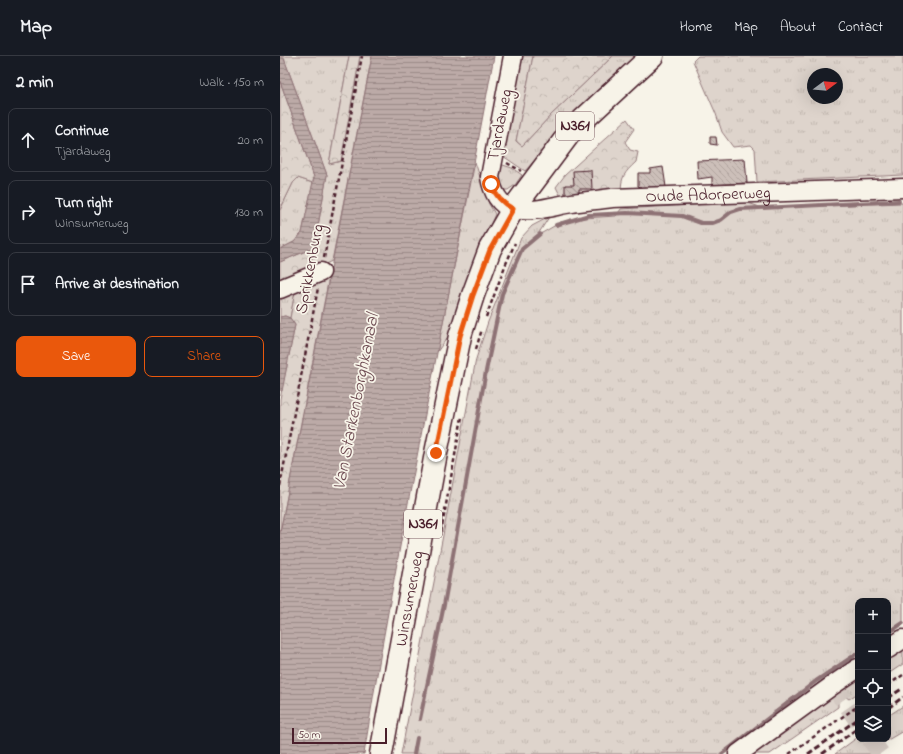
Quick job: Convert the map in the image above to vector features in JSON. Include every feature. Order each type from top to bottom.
[{"type":"main road","name":"Winsumerweg","points":[[382,754],[436,453],[460,336],[473,295],[490,250],[513,209],[572,130],[652,56]]},
{"type":"street","name":"Tjardaweg","points":[[513,56],[490,177],[496,196],[505,205],[513,209]]},
{"type":"street","name":"Oude Adorperweg","points":[[513,209],[528,210],[612,198],[903,188]]},
{"type":"street","points":[[280,290],[321,272]]},
{"type":"street","points":[[891,647],[903,639]]},
{"type":"street","points":[[738,754],[833,684],[855,670]]},
{"type":"path","name":"Sprikkenburg","points":[[280,486],[362,56]]},
{"type":"path","points":[[475,354],[483,323],[492,298],[517,238]]},
{"type":"path","points":[[440,534],[462,416]]},
{"type":"path","points":[[891,683],[903,674]]},
{"type":"path","points":[[789,754],[855,708]]},
{"type":"green space","points":[[283,56],[349,56],[329,164],[341,161],[360,56],[372,56],[332,261],[310,271],[327,175]]},
{"type":"green space","points":[[349,56],[360,56],[341,161],[329,164]]},
{"type":"green space","points":[[521,56],[533,56],[516,141],[522,146],[551,115],[613,56],[640,56],[566,126],[525,171],[500,154]]},
{"type":"green space","points":[[533,56],[613,56],[551,115],[522,146],[516,141]]},
{"type":"green space","points":[[698,56],[903,56],[903,175],[757,182],[755,149],[751,145],[733,147],[722,132],[716,114],[693,61]]},
{"type":"green space","points":[[280,81],[314,177],[313,183],[298,178],[293,183],[280,210]]},
{"type":"green space","points":[[627,119],[634,129],[625,142],[630,150],[638,152],[636,162],[624,176],[621,193],[561,197],[556,187],[565,175]]},
{"type":"green space","points":[[475,162],[489,204],[495,214],[471,270],[457,324],[437,352]]},
{"type":"green space","points":[[497,163],[512,168],[522,175],[515,185],[508,190],[499,190]]},
{"type":"green space","points":[[298,178],[313,183],[302,233],[294,242],[280,249],[280,210],[293,183]]},
{"type":"green space","points":[[745,202],[763,208],[903,203],[903,622],[891,631],[891,598],[855,598],[855,655],[753,732],[719,754],[401,754],[476,359],[488,322],[521,238],[532,226],[549,217],[537,236],[561,222],[584,218],[616,216],[621,209]]},
{"type":"green space","points":[[313,248],[310,271],[280,284],[280,262]]},
{"type":"green space","points":[[329,277],[280,533],[280,399],[295,325],[290,318],[295,292]]},
{"type":"green space","points":[[295,292],[290,318],[285,316],[280,317],[280,300]]},
{"type":"green space","points":[[903,649],[903,664],[891,672],[891,670],[891,657]]},
{"type":"green space","points":[[855,680],[855,695],[849,699],[840,690]]},
{"type":"green space","points":[[832,696],[838,703],[838,707],[770,754],[754,754]]},
{"type":"green space","points":[[903,706],[903,731],[891,738],[891,714]]},
{"type":"green space","points":[[855,739],[855,742],[871,742],[869,744],[875,752],[872,754],[835,754]]},
{"type":"water","points":[[280,56],[283,56],[327,175],[313,248],[280,262],[280,249],[294,242],[302,233],[314,177],[280,81]]},
{"type":"water","name":"Van Starkenborghkanaal","points":[[372,56],[494,56],[405,519],[364,754],[280,754],[280,533]]},
{"type":"water","points":[[285,316],[290,318],[295,325],[282,391],[280,390],[280,317]]},
{"type":"building","points":[[710,137],[716,137],[717,145],[710,144]]},
{"type":"building","points":[[745,159],[747,183],[712,185],[712,177],[698,179],[697,161]]},
{"type":"building","points":[[663,167],[666,187],[653,189],[653,187],[650,188],[650,190],[642,190],[641,187],[638,186],[638,173],[650,173],[650,169]]},
{"type":"building","points":[[591,170],[592,189],[579,189],[579,194],[565,195],[565,185],[574,185],[573,171]]},
{"type":"waterway","points":[[556,225],[589,215],[627,213],[682,216],[701,223],[713,223],[721,220],[731,212],[740,209],[899,201]]},
{"type":"waterway","points":[[420,719],[444,605],[486,371],[502,294],[522,249],[540,234]]},
{"type":"waterway","points":[[891,631],[903,623]]},
{"type":"waterway","points":[[722,754],[816,681],[855,655]]},
{"type":"waterway","points":[[414,754],[417,738]]},
{"type":"tunnel","points":[[833,685],[855,717]]},
{"type":"tunnel","points":[[872,742],[881,754]]},
{"type":"railway","points":[[891,696],[903,688]]},
{"type":"railway","points":[[891,706],[903,697]]},
{"type":"railway","points":[[808,754],[855,721]]},
{"type":"railway","points":[[822,754],[855,730]]},
{"type":"route","points":[[436,453],[460,336],[473,295],[490,250],[513,209],[500,201],[491,184]]}]
